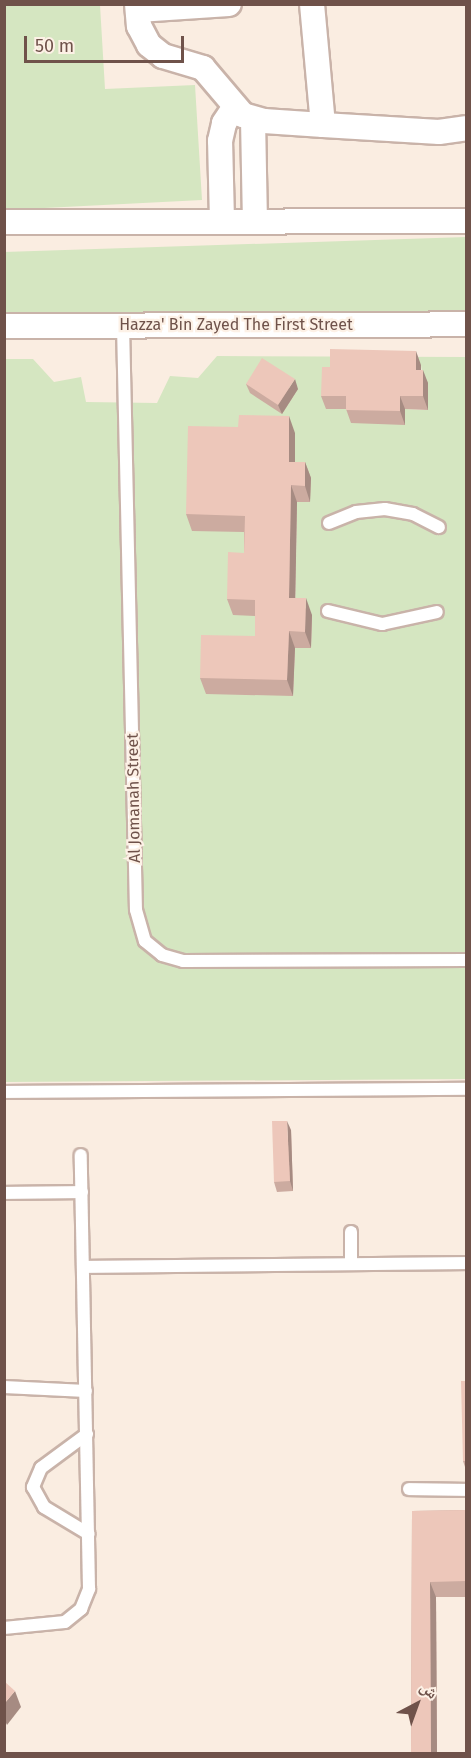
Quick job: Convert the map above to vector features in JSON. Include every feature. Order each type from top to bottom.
[{"type":"street","points":[[229,4],[137,7],[139,26],[149,45],[163,56],[203,68],[218,82],[243,113],[255,222]]},
{"type":"street","points":[[312,4],[322,125]]},
{"type":"street","points":[[222,221],[220,141],[224,123],[243,113],[322,125],[439,132],[466,128]]},
{"type":"street","points":[[4,222],[466,221]]},
{"type":"street","name":"Hazza' Bin Zayed The First Street","points":[[4,326],[466,324]]},
{"type":"lane","name":"Al Jomanah Street","points":[[123,325],[136,910],[140,931],[162,955],[183,961],[466,960]]},
{"type":"lane","points":[[329,523],[356,512],[385,509],[413,514],[439,527]]},
{"type":"lane","points":[[328,611],[382,624],[436,612]]},
{"type":"lane","points":[[4,1092],[466,1089]]},
{"type":"lane","points":[[4,1628],[54,1625],[81,1609],[89,1589],[81,1155]]},
{"type":"lane","points":[[4,1193],[82,1192]]},
{"type":"lane","points":[[351,1232],[351,1264]]},
{"type":"lane","points":[[83,1267],[466,1263]]},
{"type":"lane","points":[[4,1387],[86,1391]]},
{"type":"lane","points":[[87,1434],[41,1468],[33,1487],[44,1507],[89,1534]]},
{"type":"lane","points":[[409,1489],[466,1490]]},
{"type":"green space","points":[[5,4],[100,5],[105,89],[195,85],[202,200],[5,210]]},
{"type":"green space","points":[[466,237],[466,315],[5,320],[4,252]]},
{"type":"green space","points":[[217,356],[466,357],[466,1079],[5,1082],[4,359],[33,359],[54,382],[81,377],[86,402],[157,403],[170,376],[198,378]],"holes":[[[421,365],[427,410],[405,409],[405,424],[351,410]],[[310,478],[310,502],[297,502],[295,614],[312,615],[311,648],[295,648],[293,696],[261,616],[251,524]]]},
{"type":"building","points":[[330,349],[416,351],[416,370],[423,370],[423,396],[400,396],[400,411],[346,410],[346,396],[321,396],[322,367],[330,367]]},
{"type":"building","points":[[262,358],[295,379],[278,405],[246,384]]},
{"type":"building","points":[[239,415],[289,416],[289,462],[305,462],[305,486],[291,485],[289,598],[306,598],[305,632],[289,631],[287,680],[200,678],[201,635],[255,636],[255,600],[227,599],[228,552],[244,553],[245,516],[186,514],[188,426],[238,427]]},
{"type":"building","points":[[272,1121],[287,1121],[290,1181],[274,1182]]},
{"type":"building","points":[[461,1381],[466,1381],[466,1461],[463,1461]]},
{"type":"building","points":[[466,1510],[466,1581],[430,1582],[431,1754],[411,1754],[412,1511]]},
{"type":"building","points":[[4,1681],[15,1691],[4,1704]]}]
